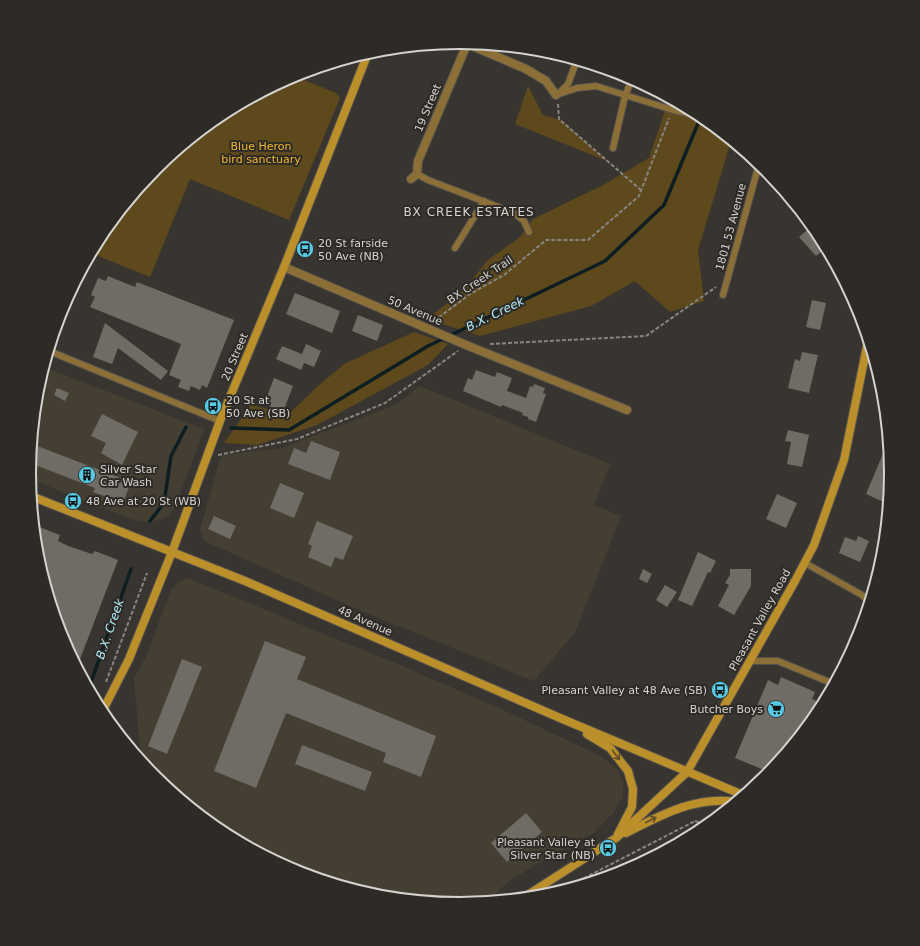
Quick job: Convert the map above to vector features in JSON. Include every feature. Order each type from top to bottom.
[{"type":"street","name":"19 Street","points":[[417,174],[418,161],[463,49]]},
{"type":"street","points":[[481,50],[526,69],[546,81],[556,95]]},
{"type":"street","name":"20 Street","points":[[105,706],[129,659],[172,552],[206,456],[284,267],[365,60]]},
{"type":"street","points":[[411,179],[417,174]]},
{"type":"street","name":"50 Avenue","points":[[284,267],[466,345],[627,410]]},
{"type":"street","name":"Pleasant Valley Road","points":[[534,890],[616,838],[687,772],[814,545],[844,460],[866,351]]},
{"type":"street","name":"48 Avenue","points":[[37,498],[245,581],[560,718],[739,793]]},
{"type":"street","points":[[560,718],[610,748],[628,771],[633,789],[632,807],[616,838]]},
{"type":"street","points":[[616,838],[656,818],[690,805],[710,801],[727,802]]},
{"type":"lane","points":[[556,95],[568,84],[575,65]]},
{"type":"lane","points":[[613,148],[625,96],[630,85]]},
{"type":"lane","points":[[556,95],[577,88],[596,86],[625,96],[682,112]]},
{"type":"lane","name":"1801 53 Avenue","points":[[723,295],[757,170]]},
{"type":"lane","points":[[417,174],[428,180],[514,213],[524,221],[529,232]]},
{"type":"lane","points":[[455,248],[484,201]]},
{"type":"lane","points":[[54,353],[220,421]]},
{"type":"lane","points":[[805,563],[856,592],[865,599]]},
{"type":"lane","points":[[750,661],[778,661],[829,682]]},
{"type":"path","points":[[556,95],[559,119],[642,192]]},
{"type":"path","name":"BX Creek Trail","points":[[426,328],[470,294],[504,275],[546,240],[588,240],[639,196],[642,192],[673,110]]},
{"type":"path","points":[[490,344],[646,336],[727,280]]},
{"type":"path","points":[[206,456],[221,455],[297,439],[385,403],[466,345]]},
{"type":"path","points":[[104,686],[147,573]]},
{"type":"path","points":[[692,817],[695,821],[700,823]]},
{"type":"path","points":[[584,878],[695,821]]},
{"type":"shaded area","points":[[49,369],[204,429],[187,476],[174,508],[169,516],[150,523],[130,519],[36,482],[37,445],[44,390]]},
{"type":"shaded area","points":[[420,386],[610,464],[594,505],[621,516],[575,632],[534,681],[366,613],[204,541],[200,529],[221,455],[281,448],[383,410],[401,401]]},
{"type":"shaded area","points":[[187,578],[400,665],[510,713],[602,757],[618,770],[623,783],[623,797],[613,813],[594,833],[564,848],[509,881],[494,895],[460,897],[432,896],[377,889],[350,883],[298,865],[272,853],[224,826],[180,792],[140,752],[134,678],[147,655],[170,592],[178,582]]},
{"type":"green space","name":"Blue Heron bird sanctuary","points":[[303,79],[336,93],[340,98],[289,220],[190,179],[150,277],[96,255],[107,237],[141,193],[160,173],[180,154],[224,120],[272,93],[298,81]]},
{"type":"green space","points":[[528,86],[543,115],[561,120],[607,161],[515,124]]},
{"type":"green space","points":[[667,104],[696,120],[730,146],[698,250],[704,301],[670,312],[635,281],[591,306],[480,336],[427,319],[463,291],[488,260],[520,237],[533,219],[603,185],[649,158]]},
{"type":"green space","points":[[414,332],[448,344],[428,365],[317,425],[257,445],[224,443],[251,405],[289,414],[318,386],[344,364]]},
{"type":"building","points":[[807,230],[822,252],[816,256],[799,237]]},
{"type":"building","points":[[108,276],[135,287],[137,282],[234,320],[207,388],[202,385],[200,390],[191,386],[189,391],[178,387],[181,380],[169,375],[181,344],[90,307],[95,297],[91,295],[98,278],[106,281]]},
{"type":"building","points":[[295,293],[340,311],[332,333],[286,314]]},
{"type":"building","points":[[812,300],[826,303],[820,330],[806,327]]},
{"type":"building","points":[[358,315],[383,325],[377,341],[352,331]]},
{"type":"building","points":[[105,323],[168,371],[161,380],[118,348],[112,364],[93,357]]},
{"type":"building","points":[[306,344],[321,351],[314,367],[304,363],[301,370],[276,359],[282,346],[302,354]]},
{"type":"building","points":[[802,352],[818,355],[809,393],[788,388],[795,359],[800,361]]},
{"type":"building","points":[[476,370],[495,377],[497,372],[512,378],[507,391],[526,398],[530,386],[533,387],[534,384],[545,388],[543,393],[546,394],[536,422],[522,415],[523,413],[502,405],[501,407],[463,391],[468,378],[472,380]]},
{"type":"building","points":[[274,378],[293,386],[283,412],[264,404]]},
{"type":"building","points":[[57,388],[69,393],[65,401],[54,395]]},
{"type":"building","points":[[102,414],[138,432],[122,465],[101,453],[106,443],[91,436]]},
{"type":"building","points":[[788,430],[809,435],[802,467],[787,464],[791,442],[785,441]]},
{"type":"building","points":[[311,441],[340,452],[330,480],[288,464],[294,448],[306,453]]},
{"type":"building","name":"Silver Star Car Wash","points":[[37,446],[131,482],[123,503],[93,492],[95,488],[36,465]]},
{"type":"building","points":[[883,453],[883,502],[866,494]]},
{"type":"building","points":[[280,483],[304,493],[294,518],[270,508]]},
{"type":"building","points":[[777,494],[797,503],[786,528],[766,519]]},
{"type":"building","points":[[214,516],[236,526],[230,539],[208,529]]},
{"type":"building","points":[[317,521],[353,536],[343,560],[335,557],[331,567],[308,557],[312,546],[308,544]]},
{"type":"building","points":[[40,527],[60,535],[58,541],[68,546],[92,554],[95,551],[118,560],[80,660],[68,635],[50,583]]},
{"type":"building","points":[[858,536],[869,541],[860,562],[839,553],[845,537],[856,541]]},
{"type":"building","points":[[698,552],[716,561],[710,573],[708,572],[692,606],[678,600]]},
{"type":"building","points":[[643,569],[652,574],[647,583],[639,579]]},
{"type":"building","points":[[730,569],[751,569],[751,586],[734,615],[718,606],[729,585],[725,583],[730,575]]},
{"type":"building","points":[[665,585],[677,592],[667,607],[656,600]]},
{"type":"building","points":[[265,641],[306,657],[297,679],[436,736],[421,777],[383,762],[386,753],[286,713],[256,788],[214,771]]},
{"type":"building","points":[[182,659],[202,667],[167,754],[148,746]]},
{"type":"building","points":[[781,677],[815,692],[812,699],[817,701],[779,753],[763,770],[735,758],[768,680],[778,685]]},
{"type":"building","points":[[302,745],[372,772],[365,791],[295,764]]},
{"type":"building","points":[[526,813],[542,832],[507,862],[491,843]]},
{"type":"waterway","name":"B.X. Creek","points":[[231,428],[289,430],[428,346],[605,261],[664,205],[699,122]]},
{"type":"waterway","name":"B.X. Creek","points":[[150,521],[164,503],[171,456],[186,427]]},
{"type":"waterway","name":"B.X. Creek","points":[[91,682],[131,569]]},
{"type":"place","name":"20 St farside 50 Ave (NB)","points":[[305,249]]},
{"type":"place","name":"20 St at 50 Ave (SB)","points":[[213,406]]},
{"type":"place","name":"Silver Star Car Wash","points":[[87,475]]},
{"type":"place","name":"48 Ave at 20 St (WB)","points":[[73,501]]},
{"type":"place","name":"Pleasant Valley at 48 Ave (SB)","points":[[720,690]]},
{"type":"place","name":"Butcher Boys","points":[[776,709]]},
{"type":"place","name":"Pleasant Valley at Silver Star (NB)","points":[[608,848]]},
{"type":"district","name":"BX CREEK ESTATES","points":[[469,212]]}]
